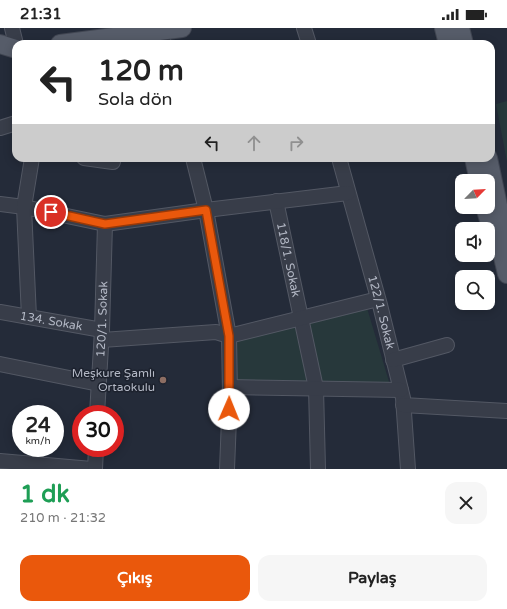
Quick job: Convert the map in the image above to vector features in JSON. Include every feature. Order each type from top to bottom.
[{"type":"main road","points":[[101,40],[162,34],[182,28]]},
{"type":"main road","points":[[444,28],[447,40]]},
{"type":"main road","points":[[460,28],[463,40]]},
{"type":"main road","points":[[0,44],[12,48]]},
{"type":"main road","points":[[475,162],[477,174]]},
{"type":"main road","points":[[489,162],[500,215],[498,236]]},
{"type":"main road","points":[[487,214],[498,236],[507,274]]},
{"type":"street","points":[[12,28],[15,40]]},
{"type":"street","points":[[304,28],[307,40]]},
{"type":"street","points":[[0,128],[12,124]]},
{"type":"street","points":[[29,317],[24,206],[31,162]]},
{"type":"street","points":[[194,162],[206,210],[229,336],[230,390],[227,469]]},
{"type":"street","name":"122/1. Sokak","points":[[340,162],[378,299],[401,390],[408,469]]},
{"type":"street","points":[[0,204],[24,206],[105,224],[348,193]]},
{"type":"street","name":"118/1. Sokak","points":[[276,201],[316,388]]},
{"type":"street","name":"120/1. Sokak","points":[[98,405],[102,335],[105,224]]},
{"type":"street","points":[[229,336],[378,299]]},
{"type":"street","name":"134. Sokak","points":[[0,312],[29,317],[102,335],[216,332],[229,336]]},
{"type":"street","points":[[393,360],[447,345]]},
{"type":"street","points":[[0,364],[99,384]]},
{"type":"street","points":[[230,390],[316,388],[401,390]]},
{"type":"street","points":[[316,388],[318,469]]},
{"type":"street","points":[[403,406],[507,411]]},
{"type":"street","points":[[0,461],[94,469],[95,457]]},
{"type":"shaded area","points":[[507,101],[507,162],[496,104]]},
{"type":"shaded area","points":[[367,308],[390,385],[236,383],[233,340]]},
{"type":"place","name":"Meşkure Şamlı Ortaokulu","points":[[163,380]]},
{"type":"route","points":[[51,212],[105,224],[206,210],[229,336],[229,409]]}]
